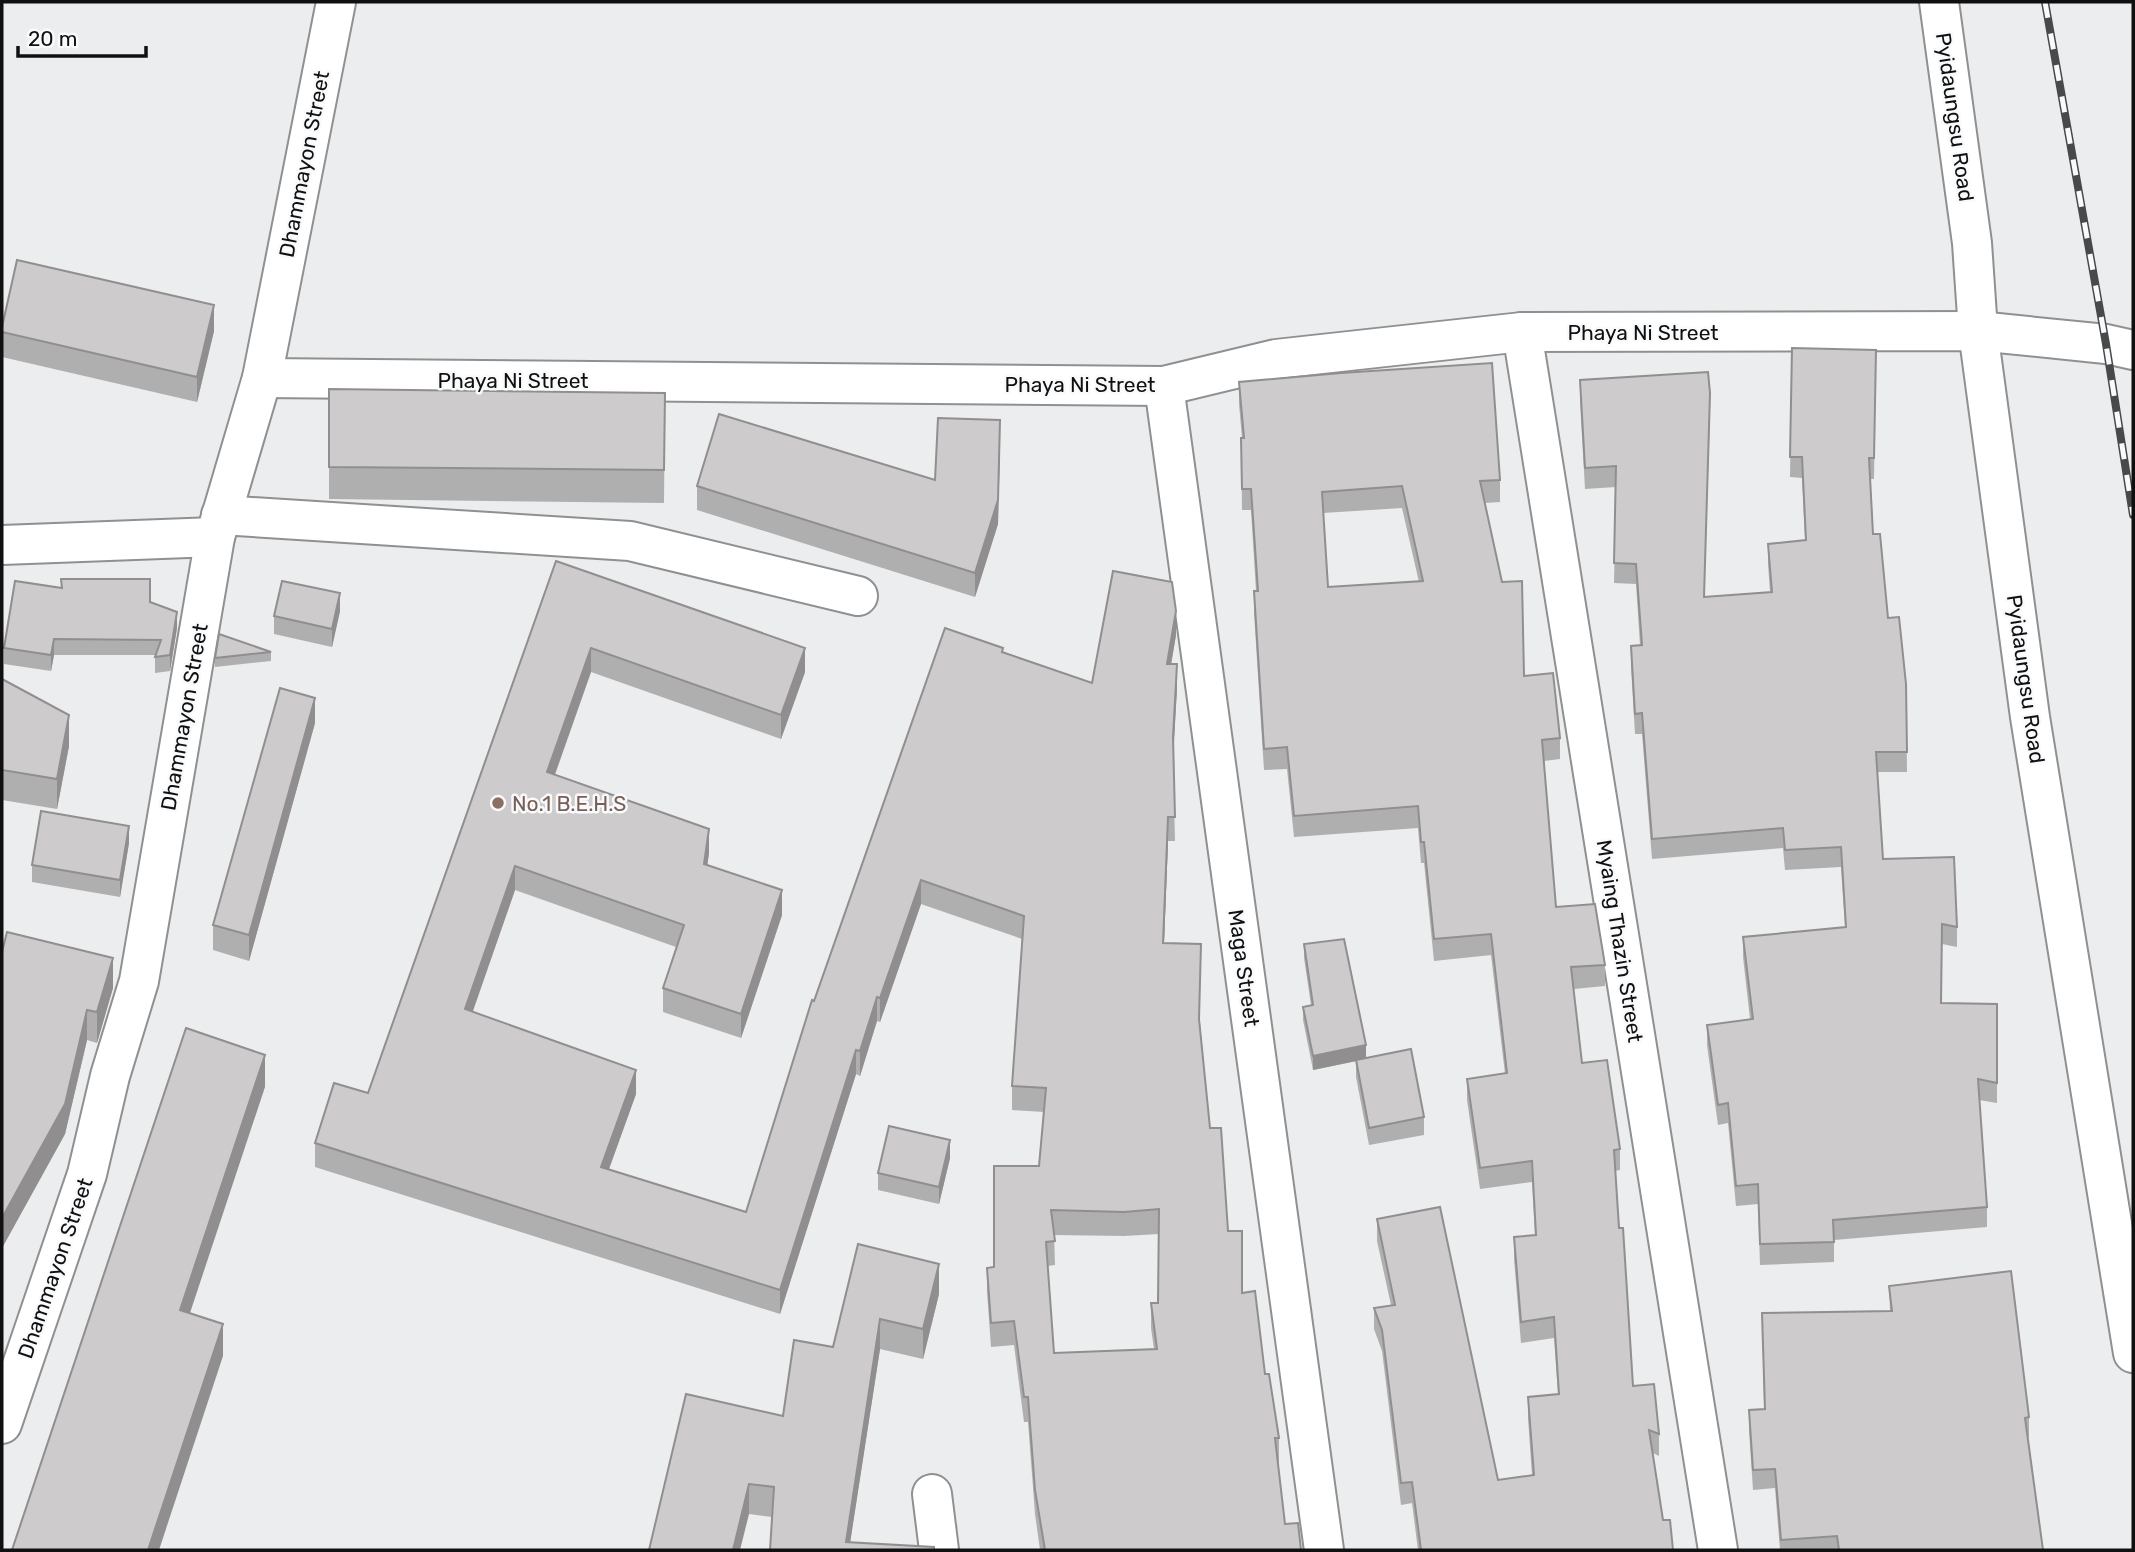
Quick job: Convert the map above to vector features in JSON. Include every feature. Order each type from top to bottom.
[{"type":"main road","name":"Dhammayon Street","points":[[2,1424],[87,1174],[110,1076],[139,981],[218,526],[262,378],[336,2]]},
{"type":"main road","name":"Pyidaungsu Road","points":[[1939,2],[1972,243],[1978,331],[2030,717],[2133,1353]]},
{"type":"main road","name":"Phaya Ni Street","points":[[262,378],[1164,386],[1276,359],[1522,332],[1978,331],[2106,344],[2133,350]]},
{"type":"main road","name":"Myaing Thazin Street","points":[[1522,332],[1718,1550]]},
{"type":"main road","name":"Maga Street","points":[[1164,386],[1324,1550]]},
{"type":"main road","points":[[2,545],[218,526],[631,541],[858,596]]},
{"type":"main road","points":[[932,1494],[939,1550]]},
{"type":"building","points":[[17,260],[214,305],[197,377],[2,332]]},
{"type":"building","points":[[1792,348],[1876,350],[1874,458],[1869,458],[1873,534],[1880,534],[1888,618],[1899,617],[1906,684],[1907,752],[1876,752],[1883,859],[1954,857],[1957,927],[1942,924],[1941,1003],[1997,1004],[1997,1083],[1978,1079],[1987,1207],[1833,1220],[1834,1242],[1760,1244],[1758,1184],[1736,1186],[1728,1103],[1718,1105],[1707,1025],[1753,1019],[1743,937],[1846,927],[1841,847],[1785,850],[1783,828],[1652,839],[1642,713],[1635,714],[1631,646],[1642,645],[1636,564],[1614,563],[1616,466],[1585,468],[1580,380],[1708,372],[1710,393],[1704,597],[1772,592],[1768,544],[1806,540],[1802,457],[1790,457]]},
{"type":"building","points":[[1492,363],[1500,480],[1480,481],[1502,582],[1522,581],[1524,676],[1553,673],[1560,738],[1542,740],[1556,907],[1595,904],[1605,965],[1571,967],[1582,1063],[1607,1060],[1620,1149],[1614,1150],[1619,1228],[1623,1228],[1633,1386],[1654,1384],[1659,1434],[1649,1430],[1663,1520],[1670,1520],[1673,1550],[1421,1550],[1412,1482],[1401,1483],[1382,1330],[1374,1308],[1395,1305],[1377,1219],[1440,1207],[1498,1480],[1534,1475],[1528,1397],[1559,1394],[1554,1317],[1521,1322],[1514,1237],[1536,1235],[1532,1161],[1480,1168],[1467,1079],[1507,1073],[1491,934],[1434,939],[1418,806],[1294,816],[1287,747],[1264,749],[1254,591],[1258,591],[1251,489],[1242,489],[1241,438],[1244,438],[1239,382]],"holes":[[[1402,486],[1423,581],[1328,587],[1322,492]]]},
{"type":"building","points":[[329,389],[665,393],[664,470],[329,467]]},
{"type":"building","points":[[719,414],[935,480],[938,418],[1000,420],[998,500],[975,573],[697,486]]},
{"type":"building","points":[[556,561],[805,648],[781,715],[591,648],[547,772],[709,829],[704,864],[782,890],[741,1014],[663,988],[684,925],[515,866],[465,1009],[636,1070],[601,1167],[746,1212],[812,1000],[814,1001],[945,628],[1003,648],[1002,652],[1092,683],[1113,571],[1172,582],[1176,611],[1167,664],[1177,664],[1173,737],[1175,817],[1168,817],[1163,943],[1201,944],[1199,1019],[1210,1128],[1221,1128],[1228,1231],[1242,1231],[1242,1293],[1255,1291],[1265,1374],[1269,1374],[1279,1438],[1275,1438],[1285,1524],[1298,1523],[1301,1550],[1045,1550],[1035,1490],[1028,1397],[1024,1397],[1014,1321],[991,1323],[987,1268],[994,1267],[994,1166],[1039,1166],[1046,1088],[1012,1086],[1024,916],[921,880],[880,998],[877,997],[860,1051],[856,1050],[780,1290],[315,1143],[334,1083],[368,1093]],"holes":[[[1159,1209],[1158,1303],[1151,1303],[1157,1349],[1054,1353],[1046,1242],[1055,1241],[1051,1210],[1124,1212]]]},
{"type":"building","points":[[61,579],[150,579],[150,602],[177,612],[170,655],[155,657],[161,640],[54,639],[51,655],[4,648],[15,581],[62,588]]},
{"type":"building","points":[[282,581],[340,593],[332,629],[274,616]]},
{"type":"building","points":[[219,634],[271,652],[215,658]]},
{"type":"building","points":[[2,679],[69,715],[57,779],[2,770]]},
{"type":"building","points":[[280,688],[315,698],[249,935],[213,925]]},
{"type":"building","points":[[41,811],[129,826],[120,880],[32,865]]},
{"type":"building","points":[[7,932],[113,958],[97,1012],[87,1010],[65,1104],[2,1218],[2,952]]},
{"type":"building","points":[[1344,939],[1366,1045],[1313,1056],[1303,1007],[1313,1005],[1304,944]]},
{"type":"building","points":[[186,1028],[265,1055],[180,1310],[223,1324],[148,1550],[12,1550]]},
{"type":"building","points":[[1411,1049],[1424,1117],[1369,1128],[1356,1060]]},
{"type":"building","points":[[889,1126],[950,1140],[939,1187],[878,1173]]},
{"type":"building","points":[[858,1244],[939,1264],[923,1329],[880,1319],[846,1542],[934,1547],[934,1550],[770,1550],[774,1487],[749,1484],[733,1550],[649,1550],[686,1394],[783,1416],[794,1340],[833,1347]]},
{"type":"building","points":[[2011,1271],[2029,1417],[2025,1418],[2043,1550],[1839,1550],[1837,1536],[1781,1540],[1775,1469],[1753,1470],[1749,1410],[1765,1409],[1762,1313],[1892,1311],[1889,1286]]},
{"type":"railway","points":[[2045,2],[2106,344],[2133,515]]},
{"type":"place","name":"No.1 B.E.H.S","points":[[498,803]]}]
